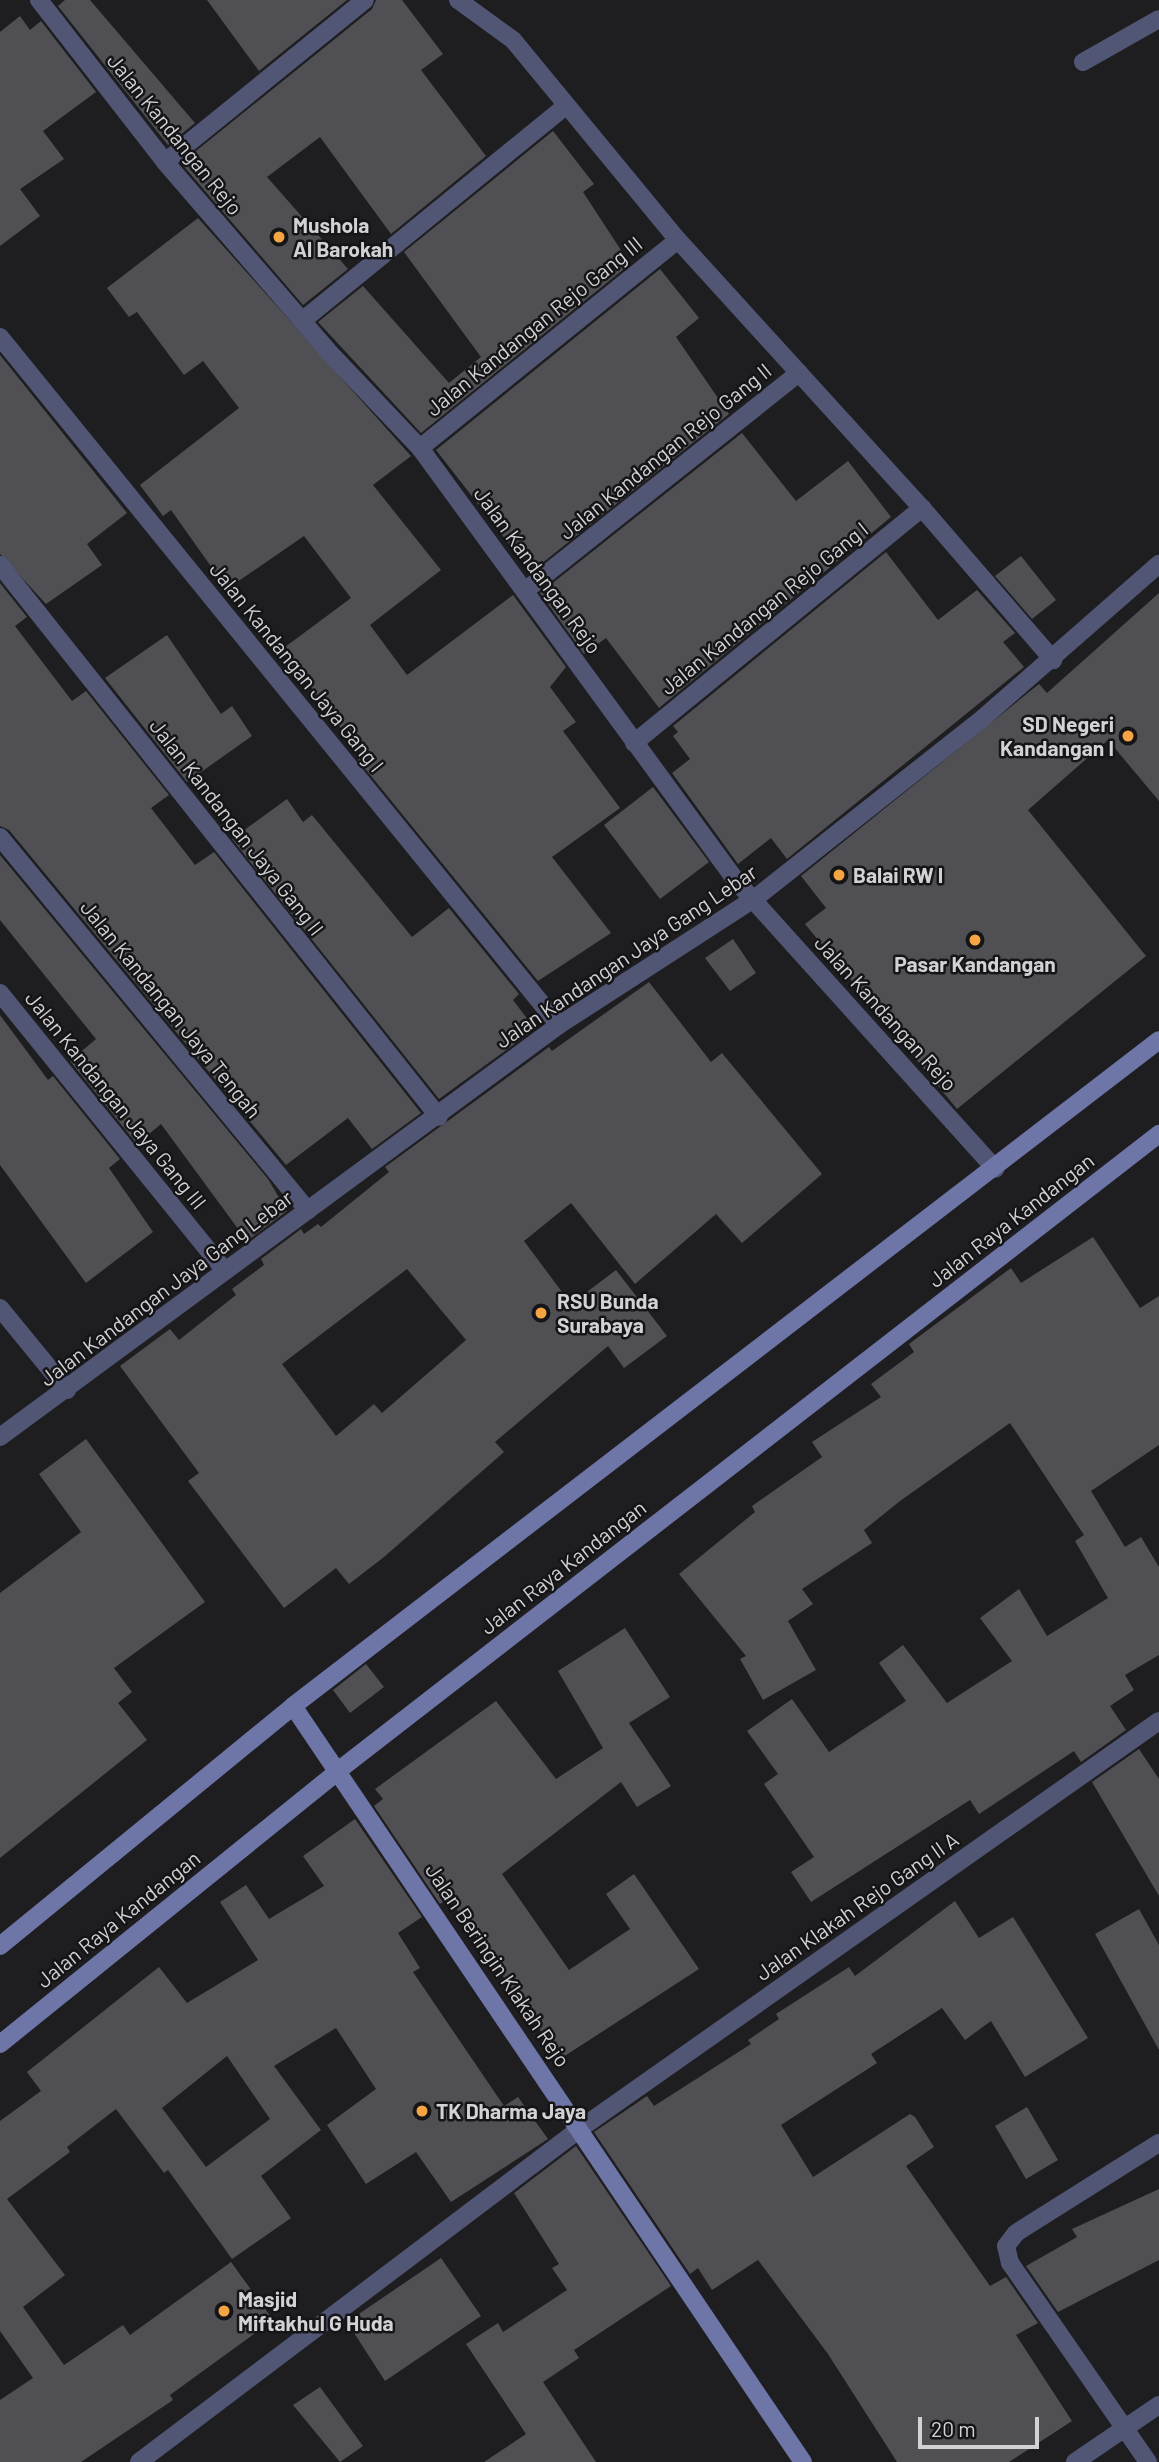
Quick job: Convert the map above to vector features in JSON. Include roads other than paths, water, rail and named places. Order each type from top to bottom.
[{"type":"main road","points":[[0,1946],[293,1706],[995,1169],[1159,1040]]},
{"type":"main road","name":"Jalan Raya Kandangan","points":[[0,2044],[339,1770],[1159,1134]]},
{"type":"main road","name":"Jalan Beringin Klakah Rejo","points":[[293,1706],[581,2128],[803,2462]]},
{"type":"street","points":[[165,162],[365,0]]},
{"type":"street","points":[[458,0],[507,34],[678,240],[922,508],[1053,660]]},
{"type":"street","name":"Jalan Kandangan Rejo","points":[[48,3],[165,162],[302,321],[420,448],[635,743],[754,899],[995,1169]]},
{"type":"street","points":[[1083,62],[1159,19]]},
{"type":"street","points":[[302,321],[566,106]]},
{"type":"street","name":"Jalan Kandangan Rejo Gang III","points":[[420,448],[678,240]]},
{"type":"street","name":"Jalan Kandangan Jaya Gang I","points":[[0,337],[559,1025]]},
{"type":"street","name":"Jalan Kandangan Rejo Gang II","points":[[526,590],[799,373]]},
{"type":"street","name":"Jalan Kandangan Rejo Gang I","points":[[635,743],[922,508]]},
{"type":"street","name":"Jalan Kandangan Jaya Gang Lebar","points":[[0,1437],[67,1390],[223,1268],[439,1117],[559,1025],[754,899],[1053,660],[1159,564]]},
{"type":"street","name":"Jalan Kandangan Jaya Gang II","points":[[0,565],[439,1117]]},
{"type":"street","name":"Jalan Kandangan Jaya Tengah","points":[[0,837],[308,1210]]},
{"type":"street","name":"Jalan Kandangan Jaya Gang III","points":[[0,993],[223,1268]]},
{"type":"street","points":[[0,1308],[67,1390]]},
{"type":"street","name":"Jalan Klakah Rejo Gang II A","points":[[139,2462],[581,2128],[1159,1721]]},
{"type":"street","points":[[1148,2462],[1010,2263],[1006,2246],[1016,2233],[1159,2143]]},
{"type":"street","points":[[1075,2462],[1159,2405]]},
{"type":"place","name":"Mushola Al Barokah","points":[[279,237]]},
{"type":"place","name":"SD Negeri Kandangan I","points":[[1128,736]]},
{"type":"place","name":"Balai RW I","points":[[839,875]]},
{"type":"place","name":"Pasar Kandangan","points":[[975,940]]},
{"type":"place","name":"RSU Bunda Surabaya","points":[[541,1313]]},
{"type":"place","name":"TK Dharma Jaya","points":[[422,2111]]},
{"type":"place","name":"Masjid Miftakhul G Huda","points":[[224,2311]]}]
